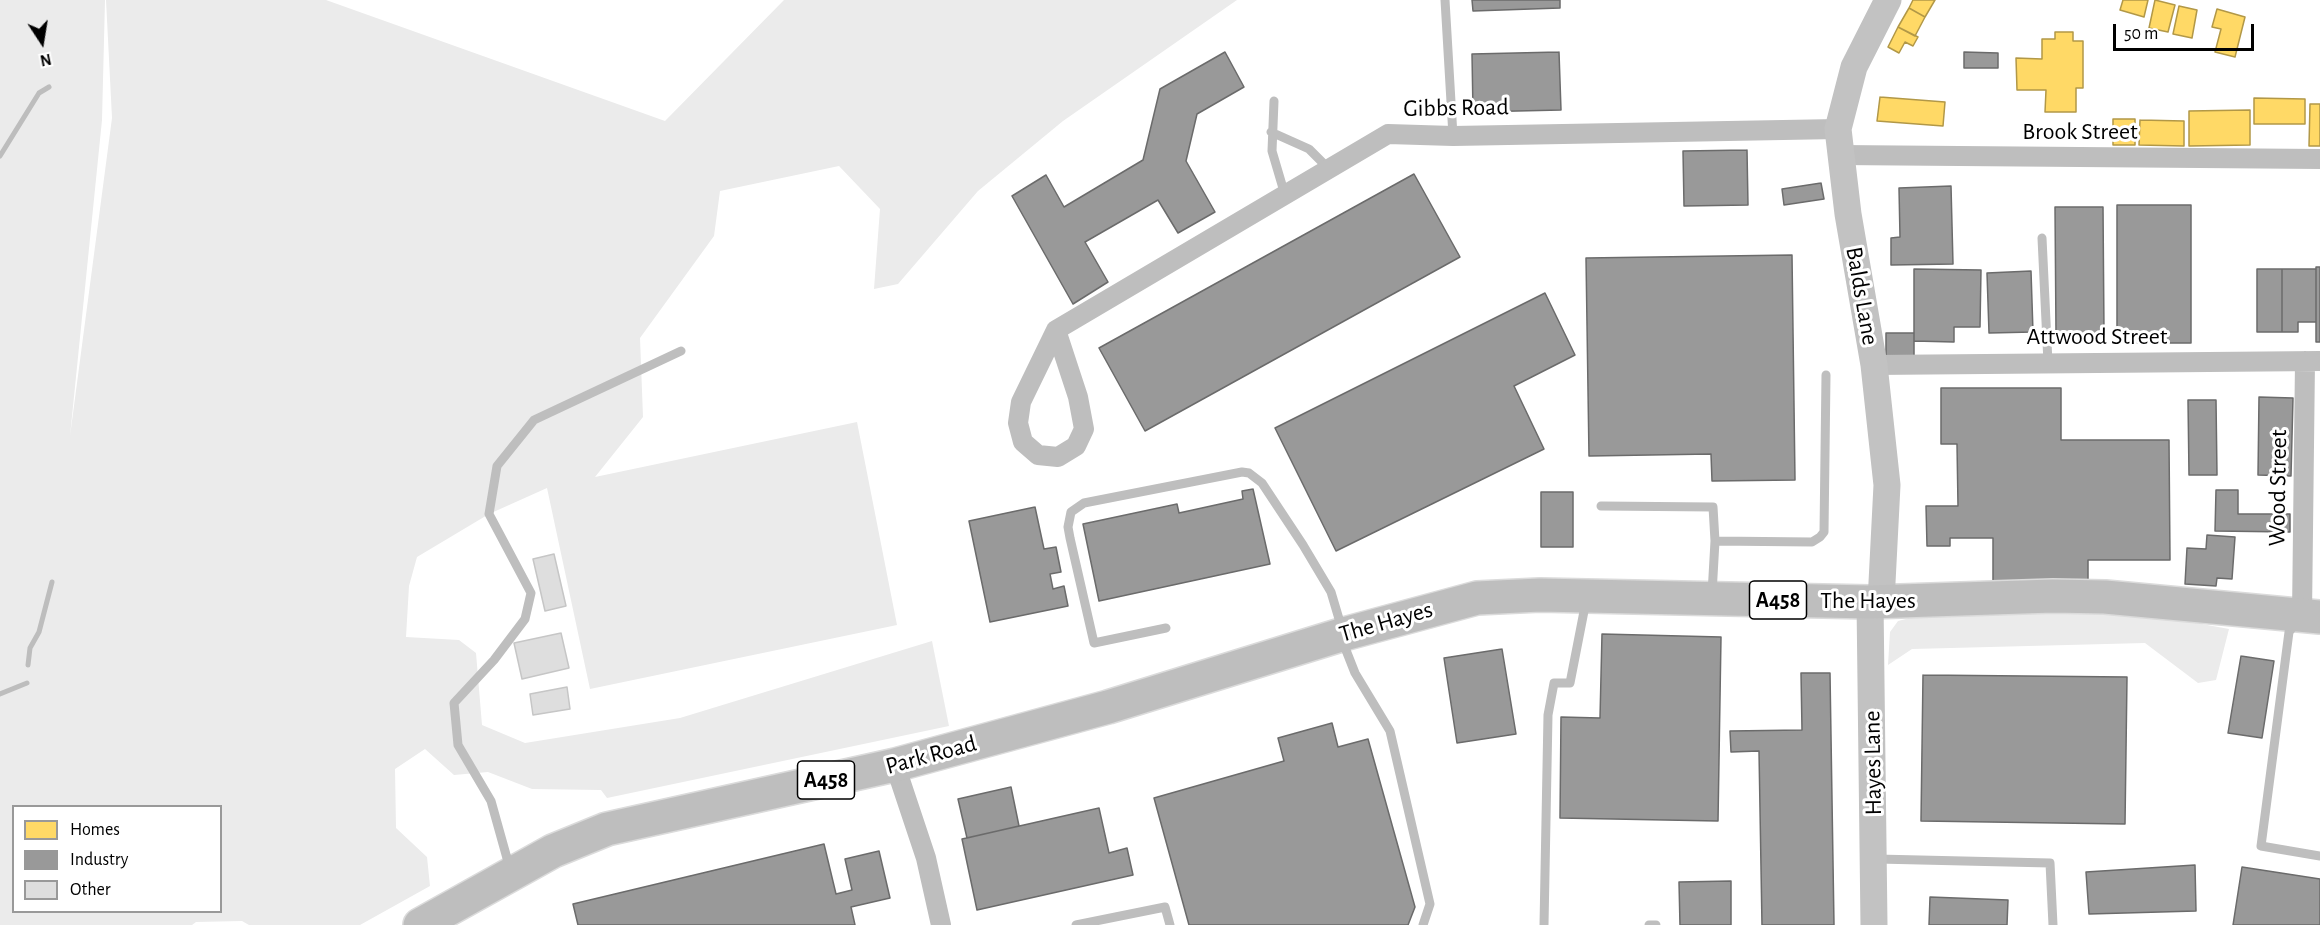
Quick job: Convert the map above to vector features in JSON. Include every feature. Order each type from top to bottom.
[{"type":"highway","name":"The Hayes","points":[[1245,664],[1342,634],[1477,598],[1587,595],[1876,602],[2105,597],[2311,616]]},
{"type":"highway","name":"Park Road","points":[[420,925],[562,847],[607,829],[895,765],[1108,707],[1245,664]]},
{"type":"street","name":"Balds Lane","points":[[1876,602],[1887,485],[1874,365],[1839,142],[1854,68],[1888,0]]},
{"type":"street","name":"Gibbs Road","points":[[1056,330],[1388,134],[1453,136],[1514,133],[1839,142]]},
{"type":"street","name":"Brook Street","points":[[1839,142],[2320,159]]},
{"type":"street","points":[[1056,330],[1078,397],[1083,429],[1076,446],[1058,457],[1038,455],[1023,442],[1018,423],[1021,402],[1056,330]]},
{"type":"street","name":"Attwood Street","points":[[1874,365],[2313,361]]},
{"type":"street","name":"Wood Street","points":[[2311,616],[2313,361]]},
{"type":"street","name":"Hayes Lane","points":[[1874,925],[1876,602]]},
{"type":"street","points":[[895,765],[926,858],[941,925]]},
{"type":"lane","points":[[1445,0],[1453,136]]},
{"type":"lane","points":[[1274,100],[1272,152],[1285,195]]},
{"type":"lane","points":[[1271,132],[1309,149],[1329,169]]},
{"type":"lane","points":[[2042,238],[2048,363]]},
{"type":"lane","points":[[512,874],[491,801],[458,745],[454,703],[494,660],[525,619],[531,593],[489,514],[497,466],[534,420],[681,351]]},
{"type":"lane","points":[[1715,541],[1812,542],[1824,532],[1826,375]]},
{"type":"lane","points":[[1166,628],[1094,643],[1070,537],[1068,519],[1071,512],[1084,503],[1242,472],[1249,473],[1262,483],[1331,592],[1355,673],[1390,731],[1430,904],[1423,925]]},
{"type":"lane","points":[[1601,506],[1713,507],[1715,541],[1712,599]]},
{"type":"lane","points":[[1544,925],[1548,715],[1554,683],[1570,683],[1587,595]]},
{"type":"lane","points":[[2311,616],[2289,632],[2261,846],[2320,856]]},
{"type":"lane","points":[[1875,859],[2050,863],[2053,925]]},
{"type":"lane","points":[[1076,925],[1165,907],[1170,925]]},
{"type":"lane","points":[[1649,925],[1656,925]]},
{"type":"shaded area","points":[[0,0],[105,0],[102,120],[70,436],[112,118],[106,0],[326,0],[665,121],[784,0],[1237,0],[1063,121],[978,191],[898,284],[874,289],[880,209],[839,166],[720,191],[714,236],[640,338],[643,417],[595,477],[857,422],[897,625],[590,689],[547,488],[489,514],[417,557],[409,586],[406,637],[459,640],[476,653],[482,725],[525,743],[680,718],[932,641],[949,726],[607,798],[601,790],[532,789],[488,772],[454,775],[425,749],[395,769],[396,828],[427,857],[430,886],[360,925],[249,925],[242,921],[196,922],[192,925],[0,925]]},
{"type":"shaded area","points":[[2044,610],[2164,617],[2229,629],[2216,680],[2198,683],[2145,643],[1912,649],[1888,665],[1890,632],[1898,621],[1922,615]]},
{"type":"building: Homes","points":[[1913,0],[1935,0],[1925,17],[1909,8]]},
{"type":"building: Homes","points":[[2123,0],[2148,0],[2144,17],[2120,10]]},
{"type":"building: Homes","points":[[2155,0],[2175,5],[2168,32],[2149,28]]},
{"type":"building: Homes","points":[[2179,6],[2197,10],[2192,38],[2173,34]]},
{"type":"building: Homes","points":[[1909,8],[1925,17],[1915,36],[1898,27]]},
{"type":"building: Homes","points":[[2217,9],[2245,17],[2235,57],[2215,52],[2221,29],[2212,27]]},
{"type":"building: Homes","points":[[1898,27],[1918,37],[1913,46],[1905,42],[1899,53],[1888,47]]},
{"type":"building: Homes","points":[[2055,32],[2073,32],[2073,41],[2083,41],[2083,88],[2076,88],[2076,112],[2045,112],[2046,90],[2017,90],[2016,58],[2042,59],[2042,39],[2055,39]]},
{"type":"building: Homes","points":[[1880,97],[1945,102],[1943,126],[1877,121]]},
{"type":"building: Homes","points":[[2254,98],[2305,99],[2305,124],[2254,124]]},
{"type":"building: Homes","points":[[2310,104],[2320,104],[2320,146],[2309,146]]},
{"type":"building: Homes","points":[[2250,110],[2250,145],[2189,146],[2189,111]]},
{"type":"building: Homes","points":[[2113,119],[2135,119],[2135,145],[2113,145]]},
{"type":"building: Homes","points":[[2140,120],[2184,121],[2184,146],[2139,145]]},
{"type":"building: Industry","points":[[1472,0],[1560,0],[1560,8],[1473,11]]},
{"type":"building: Industry","points":[[1225,52],[1244,87],[1197,114],[1186,161],[1215,212],[1178,233],[1158,200],[1085,242],[1108,282],[1073,304],[1012,196],[1046,175],[1064,207],[1143,160],[1160,89]]},
{"type":"building: Industry","points":[[1559,52],[1561,110],[1473,112],[1472,54]]},
{"type":"building: Industry","points":[[1964,52],[1998,53],[1998,68],[1964,68]]},
{"type":"building: Industry","points":[[1747,150],[1748,205],[1684,206],[1683,151]]},
{"type":"building: Industry","points":[[1414,174],[1460,257],[1145,431],[1099,348]]},
{"type":"building: Industry","points":[[1821,183],[1824,199],[1784,205],[1782,189]]},
{"type":"building: Industry","points":[[1951,186],[1953,264],[1891,265],[1891,238],[1900,237],[1899,188]]},
{"type":"building: Industry","points":[[2117,205],[2191,205],[2191,343],[2117,343]]},
{"type":"building: Industry","points":[[2055,207],[2103,207],[2104,333],[2056,333]]},
{"type":"building: Industry","points":[[1792,255],[1795,480],[1712,481],[1711,454],[1589,456],[1586,258]]},
{"type":"building: Industry","points":[[2316,267],[2320,267],[2320,342],[2316,342]]},
{"type":"building: Industry","points":[[1914,269],[1981,270],[1980,327],[1954,327],[1954,342],[1914,341]]},
{"type":"building: Industry","points":[[2257,269],[2282,269],[2282,332],[2257,332]]},
{"type":"building: Industry","points":[[2282,269],[2316,269],[2316,322],[2298,322],[2298,332],[2282,332]]},
{"type":"building: Industry","points":[[2031,271],[2033,332],[1989,333],[1987,273]]},
{"type":"building: Industry","points":[[1545,293],[1575,355],[1514,386],[1544,449],[1336,551],[1275,428]]},
{"type":"building: Industry","points":[[1886,333],[1914,333],[1914,360],[1886,360]]},
{"type":"building: Industry","points":[[1941,388],[2061,388],[2061,440],[2169,440],[2170,560],[2088,560],[2088,582],[1993,582],[1993,538],[1950,538],[1950,546],[1927,546],[1926,506],[1958,506],[1957,444],[1941,444]]},
{"type":"building: Industry","points":[[2259,397],[2293,398],[2291,476],[2258,475]]},
{"type":"building: Industry","points":[[2188,400],[2216,400],[2217,475],[2189,475]]},
{"type":"building: Industry","points":[[1253,489],[1270,564],[1099,601],[1083,524],[1177,504],[1179,513],[1243,499],[1242,491]]},
{"type":"building: Industry","points":[[2216,490],[2238,490],[2238,514],[2290,514],[2290,532],[2215,531]]},
{"type":"building: Industry","points":[[1541,492],[1573,492],[1573,547],[1541,547]]},
{"type":"building: Industry","points":[[1035,507],[1044,549],[1056,547],[1061,572],[1050,574],[1053,589],[1064,586],[1068,606],[990,622],[969,521]]},
{"type":"building: Industry","points":[[2207,535],[2235,537],[2232,579],[2217,578],[2216,586],[2185,584],[2187,548],[2206,549]]},
{"type":"building: Industry","points":[[1602,634],[1721,637],[1718,821],[1560,818],[1561,717],[1600,718]]},
{"type":"building: Industry","points":[[1502,649],[1516,734],[1457,743],[1444,658]]},
{"type":"building: Industry","points":[[2241,656],[2274,661],[2262,738],[2228,733]]},
{"type":"building: Industry","points":[[1801,673],[1830,673],[1834,925],[1762,925],[1759,751],[1731,752],[1730,731],[1802,730]]},
{"type":"building: Industry","points":[[1923,675],[2127,677],[2125,824],[1921,821]]},
{"type":"building: Industry","points":[[1332,723],[1338,747],[1368,739],[1415,907],[1408,925],[1189,925],[1154,798],[1284,761],[1278,738]]},
{"type":"building: Industry","points":[[1011,787],[1019,826],[967,838],[958,799]]},
{"type":"building: Industry","points":[[1099,808],[1109,853],[1127,848],[1133,875],[977,910],[962,839]]},
{"type":"building: Industry","points":[[824,844],[836,894],[852,890],[845,859],[879,851],[890,898],[851,907],[855,925],[578,925],[573,904]]},
{"type":"building: Industry","points":[[2195,865],[2196,911],[2089,914],[2086,872]]},
{"type":"building: Industry","points":[[2242,867],[2320,879],[2320,925],[2233,925]]},
{"type":"building: Industry","points":[[1731,881],[1731,925],[1680,925],[1679,882]]},
{"type":"building: Industry","points":[[1930,897],[2008,900],[2007,925],[1929,925]]},
{"type":"building: Other","points":[[554,554],[566,606],[545,611],[533,559]]},
{"type":"building: Other","points":[[561,633],[569,668],[522,679],[514,643]]},
{"type":"building: Other","points":[[567,687],[570,709],[533,715],[530,694]]},
{"type":"waterway","points":[[0,156],[39,93],[49,87]]},
{"type":"waterway","points":[[28,665],[30,648],[39,632],[52,582]]},
{"type":"waterway","points":[[0,694],[27,683]]}]
